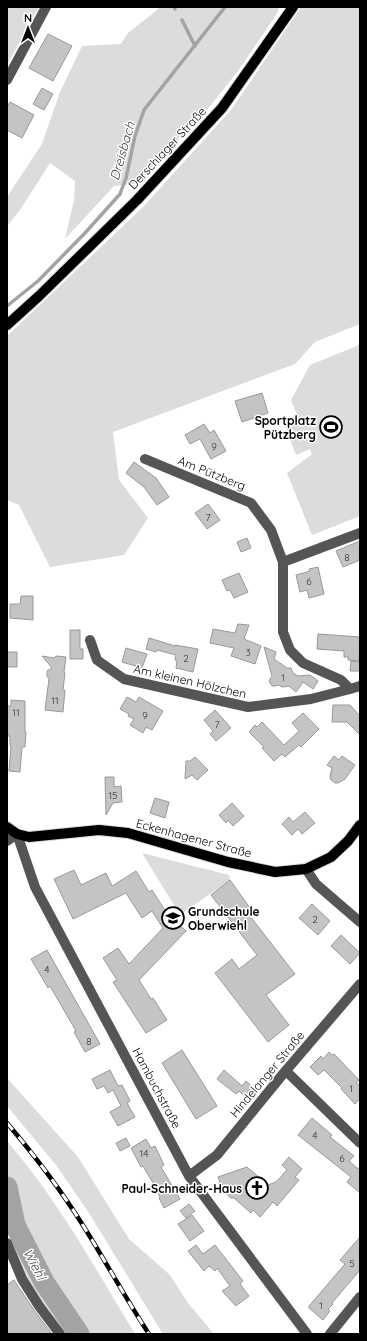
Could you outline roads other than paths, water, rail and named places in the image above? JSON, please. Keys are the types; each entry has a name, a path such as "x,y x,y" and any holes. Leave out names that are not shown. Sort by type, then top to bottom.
{"main road":[{"name":"Derschlager Straße","path":"7,325 39,296 137,200 222,108 293,7"},
{"name":"Eckenhagener Straße","path":"7,828 17,834 30,837 99,830 128,833 228,862 275,872 306,869 331,857 348,841 360,825"}],"street":[{"path":"7,80 46,7"},
{"name":"Am Pützberg","path":"145,459 251,503 271,530 283,562 283,632 290,650 303,663 355,688"},
{"path":"283,562 360,533"},
{"name":"Am kleinen Hölzchen","path":"90,640 97,660 124,679 248,707 311,699 355,688"},
{"path":"7,841 17,834"},
{"name":"Hambuchstraße","path":"17,834 35,887 189,1176 308,1334"},
{"path":"306,869 316,884 360,922"},
{"name":"Hindelanger Straße","path":"189,1176 217,1155 360,984"},
{"path":"286,1071 360,1143"},
{"path":"7,1243 22,1279 39,1306 60,1334"},
{"path":"330,1334 360,1297"}],"waterway":[{"name":"Dreisbach","path":"7,306 38,281 85,233 120,194 126,178 135,136 144,110 225,7"},
{"path":"182,20 195,46"},
{"name":"Wiehl","path":"7,1187 15,1225 44,1282 79,1334"}],"railway":[{"path":"7,1123 38,1161 75,1213 149,1334"}],"place":[{"name":"Sportplatz Pützberg","path":"331,427"},
{"name":"Grundschule Oberwiehl","path":"173,918"},
{"name":"Paul-Schneider-Haus","path":"257,1188"}]}
